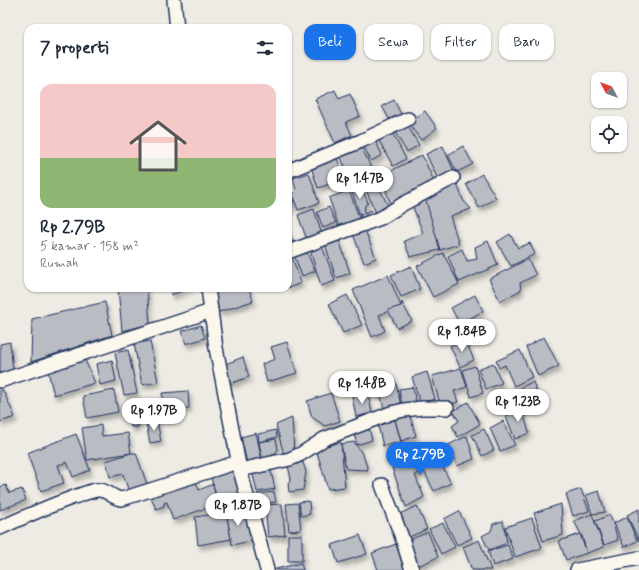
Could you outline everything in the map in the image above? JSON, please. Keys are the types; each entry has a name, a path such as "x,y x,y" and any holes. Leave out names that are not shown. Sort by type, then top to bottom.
{"street":[{"path":"174,0 177,24"},
{"path":"292,169 361,141 408,119"},
{"path":"292,251 381,218 403,204 453,178"},
{"path":"209,292 216,348 239,466 267,570"},
{"path":"0,381 211,311"},
{"path":"0,528 63,501 91,491 105,490 113,497 122,499 239,466 290,459 324,440 391,413 422,408 448,408"},
{"path":"382,485 402,535 412,570"},
{"path":"577,570 639,558"}],"building":[{"path":"335,90 339,99 350,94 360,116 346,122 352,135 335,143 315,99"},
{"path":"394,100 401,114 389,119 382,106"},
{"path":"425,111 437,128 421,140 408,123"},
{"path":"407,125 419,145 407,152 395,133"},
{"path":"392,132 406,159 393,166 378,139"},
{"path":"373,135 382,155 371,161 361,141"},
{"path":"361,146 375,176 359,183 349,175 340,156"},
{"path":"443,146 455,174 439,181 426,154"},
{"path":"463,146 473,164 457,172 448,155"},
{"path":"422,155 435,183 392,208 381,176"},
{"path":"337,158 344,179 318,188 311,167"},
{"path":"309,173 319,203 298,210 292,194 296,190 293,178"},
{"path":"482,174 496,198 479,208 466,184"},
{"path":"457,183 463,200 471,209 450,216 459,244 440,250 421,195"},
{"path":"378,185 390,210 377,215 366,190"},
{"path":"362,188 368,203 365,205 364,214 360,215 352,192"},
{"path":"349,190 360,220 339,227 329,198"},
{"path":"294,197 292,208 292,198"},
{"path":"425,197 440,250 410,257 404,241 423,233 411,202"},
{"path":"329,207 336,223 323,228 317,212"},
{"path":"314,209 322,235 307,240 298,215"},
{"path":"371,210 375,217 363,223 360,215"},
{"path":"365,230 376,258 364,263 353,234"},
{"path":"510,234 518,248 530,243 535,254 511,266 497,242"},
{"path":"292,239 295,245 292,246"},
{"path":"339,239 350,273 336,278 325,244"},
{"path":"488,241 498,265 459,282 448,256 462,249 467,261 477,259 475,247"},
{"path":"322,246 335,281 321,286 310,250"},
{"path":"306,250 315,271 302,276 294,255"},
{"path":"443,253 459,284 433,297 417,266"},
{"path":"292,257 301,283 292,286"},
{"path":"528,259 536,275 520,283 521,290 500,301 489,279"},
{"path":"411,266 420,289 401,297 391,275"},
{"path":"388,275 401,306 379,315 385,331 372,337 353,290"},
{"path":"118,292 147,292 150,324 122,331"},
{"path":"171,292 180,292 171,295"},
{"path":"212,292 250,292 253,301 219,312"},
{"path":"347,295 362,325 343,333 329,304"},
{"path":"475,295 483,311 460,324 451,308"},
{"path":"105,302 112,335 31,362 32,319"},
{"path":"402,302 412,321 397,328 388,310 401,306"},
{"path":"201,325 205,338 186,344 182,331"},
{"path":"544,337 559,366 538,376 526,347"},
{"path":"465,339 474,360 460,367 450,346"},
{"path":"150,341 158,382 142,385 134,344"},
{"path":"10,342 13,370 0,373 0,344"},
{"path":"287,342 297,373 267,382 262,364 275,359 271,347"},
{"path":"128,350 137,393 124,395 115,353"},
{"path":"520,350 532,377 514,386 505,365 499,368 496,361"},
{"path":"243,357 249,377 229,384 223,365"},
{"path":"85,360 95,383 54,395 48,371"},
{"path":"112,360 116,381 100,385 96,364"},
{"path":"493,363 502,383 486,389 478,369"},
{"path":"475,366 483,393 471,397 463,370"},
{"path":"461,368 467,387 454,391 458,402 447,405 439,400 432,376"},
{"path":"427,372 435,399 420,403 412,377"},
{"path":"395,380 401,405 384,409 380,393 372,393 370,386"},
{"path":"533,382 540,400 522,407 516,393 521,387"},
{"path":"413,387 416,403 402,406 399,389"},
{"path":"0,390 3,390 15,417 0,422"},
{"path":"114,390 118,412 87,418 83,396"},
{"path":"188,391 189,408 164,410 162,393"},
{"path":"331,393 340,421 325,426 312,417 307,401"},
{"path":"368,393 372,413 356,417 352,396"},
{"path":"468,402 480,424 458,437 452,426 459,421 453,411"},
{"path":"136,403 138,427 131,427 128,404"},
{"path":"522,407 529,433 515,439 506,416"},
{"path":"409,413 416,436 401,441 394,417"},
{"path":"394,417 401,442 383,446 377,421"},
{"path":"292,418 294,451 284,455 276,425"},
{"path":"157,421 161,441 150,443 146,423"},
{"path":"503,421 515,445 500,451 490,428"},
{"path":"101,425 102,436 128,433 131,453 87,460 82,428"},
{"path":"369,428 372,440 357,445 354,433"},
{"path":"484,429 494,450 482,456 472,435"},
{"path":"276,430 277,437 259,442 258,434"},
{"path":"256,433 262,460 247,464 241,437"},
{"path":"76,434 90,470 73,477 67,462 58,465 64,483 41,491 27,453"},
{"path":"467,436 474,459 457,466 448,445"},
{"path":"276,439 278,450 270,457 262,458 259,442"},
{"path":"341,442 345,487 328,489 316,449"},
{"path":"354,442 363,455 368,470 346,469 341,444"},
{"path":"434,450 451,483 434,491 424,471 415,475 424,497 406,507 392,468"},
{"path":"131,453 136,453 148,487 129,492 123,474 110,477 106,461"},
{"path":"303,462 306,472 303,490 289,492 288,483 291,479 288,466"},
{"path":"236,465 238,471 233,473 238,488 241,505 220,510 210,474"},
{"path":"270,466 275,489 257,492 252,470"},
{"path":"195,479 199,490 213,484 217,504 173,520 167,502 164,503 164,506 156,509 150,495"},
{"path":"6,485 9,493 22,489 26,500 0,510 0,487"},
{"path":"581,489 589,511 573,516 566,494"},
{"path":"599,491 605,512 592,514 586,495"},
{"path":"274,492 276,502 259,504 257,494"},
{"path":"309,501 310,514 301,516 299,502"},
{"path":"298,503 301,530 289,531 286,504"},
{"path":"282,504 285,535 268,537 265,505"},
{"path":"561,504 563,535 543,541 534,513"},
{"path":"417,506 427,529 407,538 397,515"},
{"path":"245,509 251,541 232,545 226,512"},
{"path":"639,509 639,541 627,515"},
{"path":"459,511 472,538 457,545 444,519"},
{"path":"226,512 231,539 198,545 195,517"},
{"path":"592,514 604,547 587,553 582,536 574,521"},
{"path":"610,515 618,540 604,545 595,521"},
{"path":"627,517 637,541 624,547 614,523"},
{"path":"532,518 542,548 515,557 505,527"},
{"path":"503,521 507,543 489,550 482,536 491,531 493,524"},
{"path":"443,523 455,547 441,554 429,529"},
{"path":"428,532 438,557 418,566 407,541"},
{"path":"580,534 587,553 566,560 559,541"},
{"path":"288,535 302,535 302,561 288,561"},
{"path":"360,535 367,554 338,563 332,545"},
{"path":"479,540 491,570 472,570 463,547"},
{"path":"396,544 405,570 378,570 372,553"},
{"path":"508,545 513,559 493,566 488,551"},
{"path":"301,563 303,570 276,570 276,569"}]}
